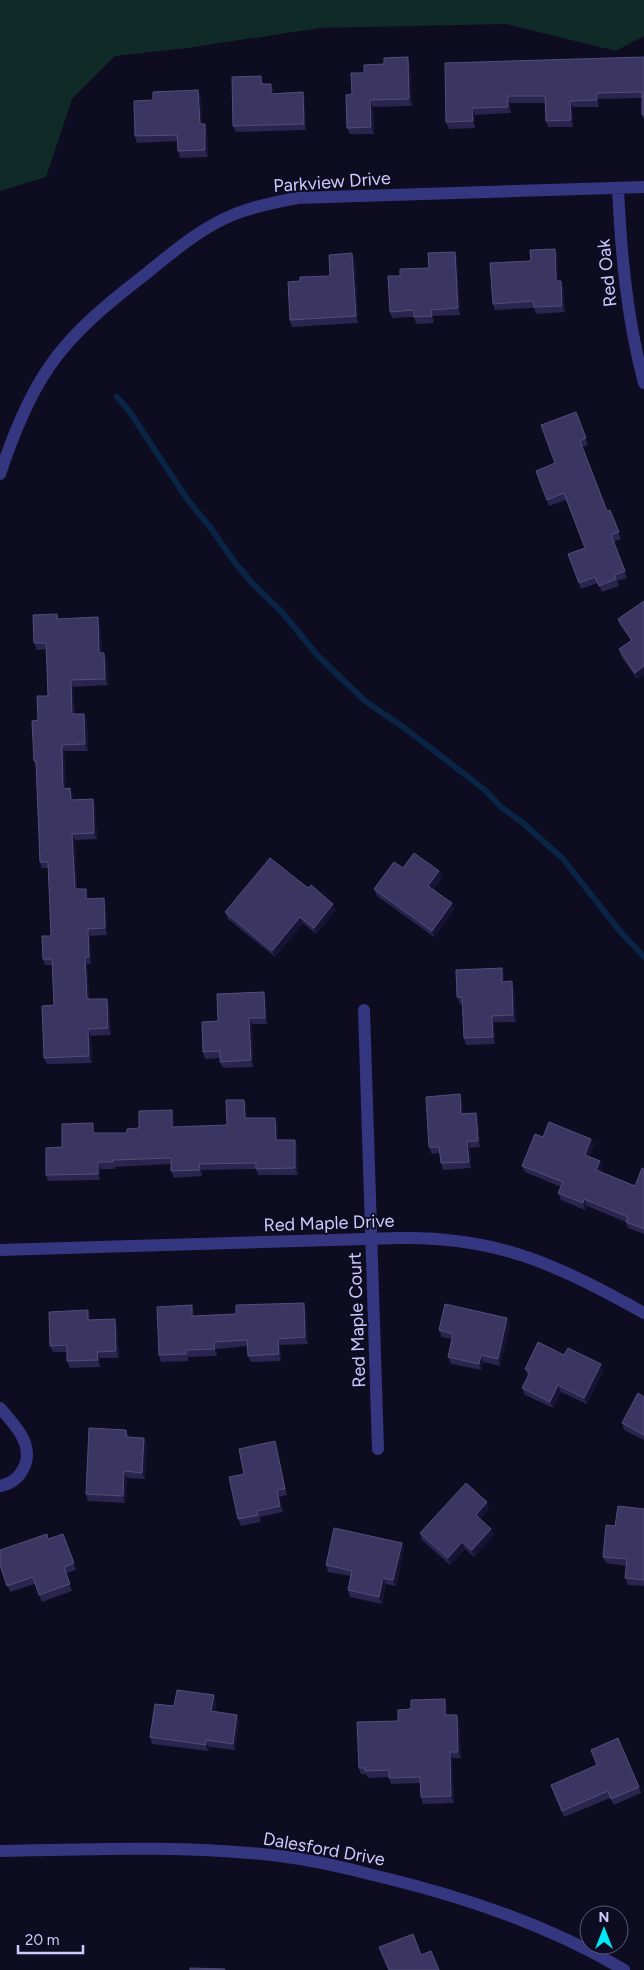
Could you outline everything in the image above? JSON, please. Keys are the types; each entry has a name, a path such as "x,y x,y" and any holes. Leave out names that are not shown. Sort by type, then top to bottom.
{"street":[{"name":"Parkview Drive","path":"0,474 25,411 48,368 70,341 99,311 179,247 234,214 278,201 306,198 644,187"},
{"name":"Red Oak","path":"618,188 622,265 633,335 644,383"},
{"name":"Red Maple Court","path":"364,1010 378,1449"},
{"name":"Red Maple Drive","path":"0,1250 372,1239 442,1239 495,1246 522,1254 569,1273 644,1313"},
{"path":"0,1408 13,1422 25,1442 27,1460 15,1480 0,1486"},
{"name":"Dalesford Drive","path":"0,1850 189,1851 252,1854 310,1861 413,1884 476,1904 534,1926 624,1970"}],"green space":[{"path":"0,0 644,0 644,36 616,51 506,24 320,28 187,48 115,56 72,99 46,177 0,191"}],"building":[{"path":"408,57 409,99 370,100 371,127 347,128 346,95 352,94 351,73 364,73 364,65 384,64 384,58"},
{"path":"644,57 644,115 642,115 642,92 597,93 597,100 570,101 571,120 546,121 545,96 508,96 508,107 472,108 473,121 446,122 445,63"},
{"path":"261,76 261,84 271,84 271,94 303,92 304,124 233,126 232,77"},
{"path":"198,90 200,124 205,124 205,150 178,151 177,135 135,136 134,101 153,100 153,92"},
{"path":"555,249 556,281 561,281 562,306 534,307 533,301 493,304 490,263 531,261 530,250"},
{"path":"455,252 458,308 431,310 432,316 414,317 414,310 390,312 388,276 400,276 400,269 429,268 428,253"},
{"path":"352,253 356,316 290,320 288,282 300,281 300,277 330,276 329,255"},
{"path":"576,412 586,438 580,441 607,511 610,510 619,532 611,535 625,571 615,575 616,579 599,586 595,577 579,583 568,554 585,548 564,493 547,500 536,471 555,463 541,425"},
{"path":"644,601 644,666 635,673 619,649 632,640 618,619"},
{"path":"57,614 57,619 98,617 99,653 104,653 105,679 71,680 72,714 84,714 85,744 62,745 63,789 70,788 71,800 93,799 94,833 72,834 75,889 86,889 86,899 104,898 105,928 88,929 89,957 85,957 87,999 107,999 108,1028 88,1029 89,1056 44,1058 42,1006 54,1005 52,959 43,959 42,936 51,936 48,862 40,862 36,761 34,761 32,721 38,720 37,696 48,696 46,643 34,643 33,615"},
{"path":"414,853 439,871 428,886 452,903 432,931 374,889 394,862 403,868"},
{"path":"270,858 308,888 311,885 333,904 314,928 300,917 272,951 225,912"},
{"path":"502,968 502,982 512,981 513,1015 492,1016 493,1037 464,1038 462,997 457,997 456,970"},
{"path":"264,992 265,1018 249,1018 251,1060 220,1062 220,1051 203,1052 202,1022 218,1021 217,994"},
{"path":"460,1094 461,1114 476,1113 478,1141 467,1141 469,1162 441,1163 439,1147 429,1147 426,1097"},
{"path":"226,1100 244,1100 245,1118 275,1118 276,1140 295,1140 295,1168 256,1169 256,1163 199,1164 200,1170 171,1171 171,1158 98,1162 98,1174 46,1175 46,1148 62,1147 62,1124 93,1123 93,1133 127,1133 127,1129 139,1128 139,1111 172,1110 172,1127 227,1125"},
{"path":"549,1122 591,1139 585,1155 600,1161 596,1170 635,1186 642,1168 644,1169 644,1229 626,1222 628,1217 584,1199 583,1203 558,1193 563,1182 522,1166 535,1134 543,1137"},
{"path":"304,1303 305,1337 278,1339 279,1354 248,1356 247,1340 214,1342 215,1349 186,1350 186,1354 159,1355 157,1307 192,1305 192,1316 236,1314 236,1305"},
{"path":"445,1304 507,1318 498,1359 481,1355 479,1364 448,1357 453,1334 439,1330"},
{"path":"88,1310 88,1320 115,1319 116,1351 97,1352 98,1360 67,1361 67,1345 50,1346 49,1312"},
{"path":"538,1342 564,1355 568,1348 601,1364 584,1398 558,1385 550,1402 522,1388 530,1372 525,1369"},
{"path":"638,1393 644,1397 644,1435 622,1423"},
{"path":"89,1428 126,1430 126,1437 144,1438 142,1473 124,1471 123,1496 86,1494"},
{"path":"275,1441 285,1489 277,1490 280,1506 257,1511 258,1515 238,1519 229,1477 244,1474 239,1449"},
{"path":"466,1483 487,1502 476,1515 491,1529 472,1550 462,1542 448,1558 420,1533"},
{"path":"618,1506 644,1509 644,1580 625,1578 627,1559 603,1557 606,1525 615,1526"},
{"path":"334,1528 402,1543 393,1580 383,1578 379,1597 348,1590 352,1571 326,1565"},
{"path":"47,1534 48,1539 63,1534 74,1563 64,1567 70,1584 39,1595 33,1577 7,1586 0,1565 0,1550"},
{"path":"177,1690 214,1695 211,1711 237,1715 233,1744 206,1740 206,1745 150,1737 155,1704 174,1706"},
{"path":"445,1699 445,1715 457,1715 458,1752 450,1752 451,1796 421,1797 420,1777 389,1778 389,1770 365,1771 365,1768 359,1768 357,1722 398,1721 398,1710 411,1709 411,1700"},
{"path":"618,1738 639,1787 611,1799 608,1791 562,1811 551,1785 597,1765 591,1750"},
{"path":"413,1934 421,1955 431,1951 439,1970 389,1970 379,1947"},
{"path":"190,1968 225,1969 225,1970 190,1970"}],"waterway":[{"path":"117,397 130,412 187,499 210,527 236,564 253,584 282,612 318,656 365,701 406,729 485,790 501,807 523,823 563,859 619,930 644,957"}]}
